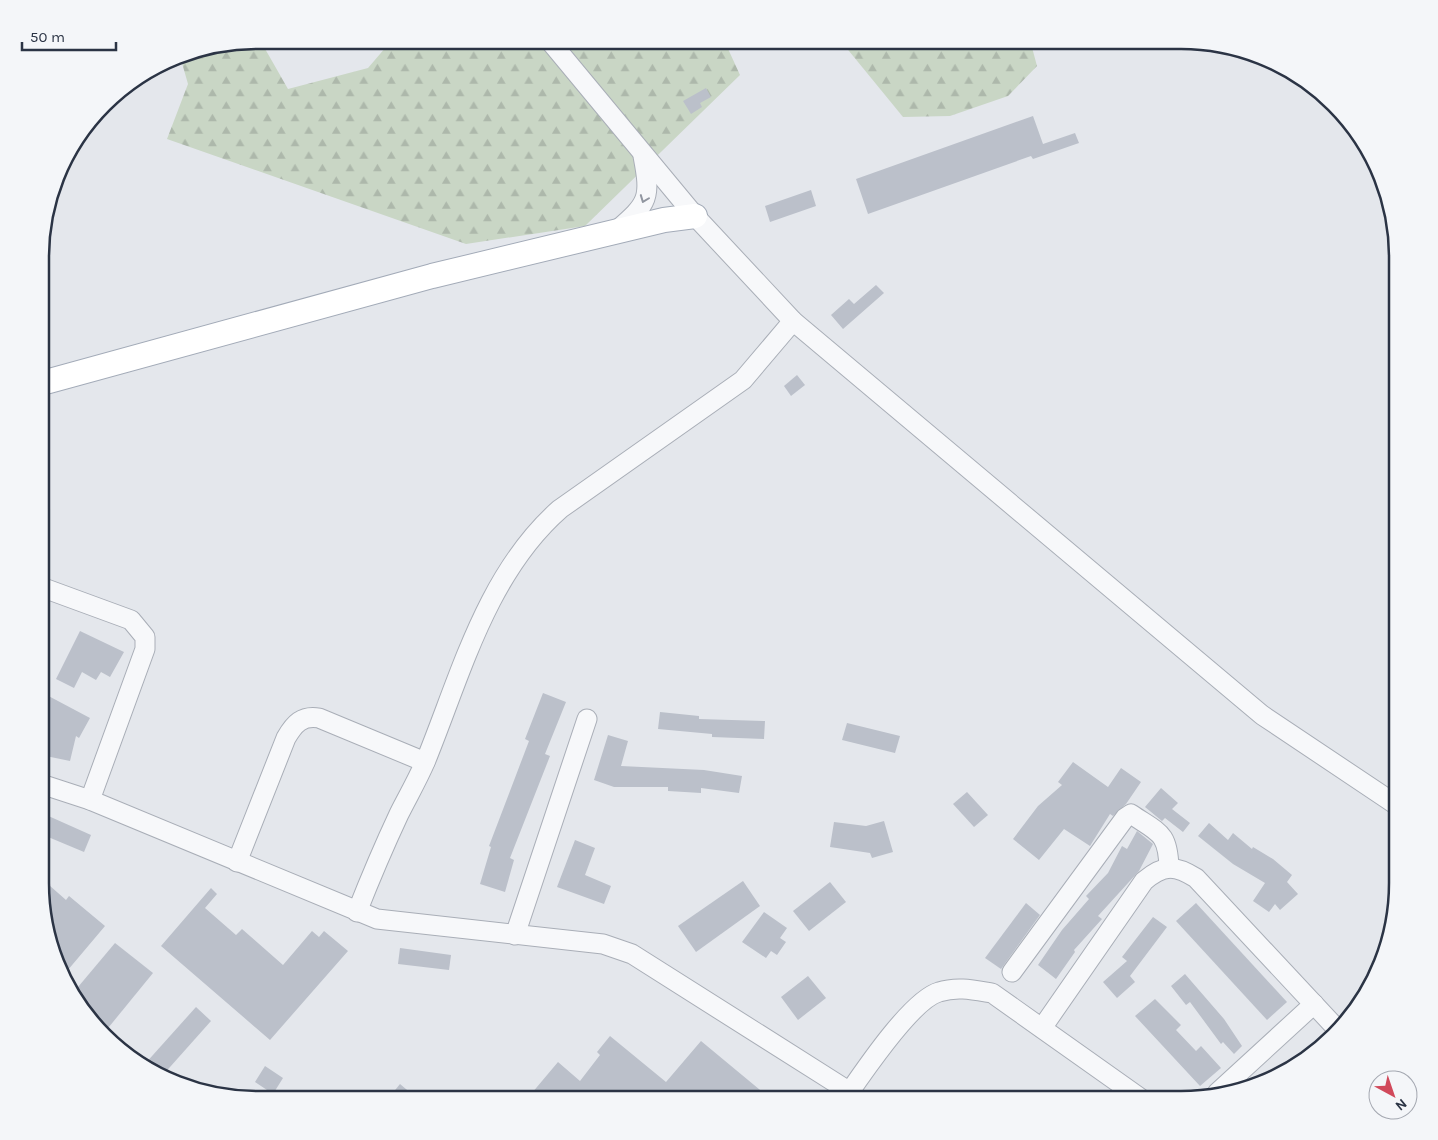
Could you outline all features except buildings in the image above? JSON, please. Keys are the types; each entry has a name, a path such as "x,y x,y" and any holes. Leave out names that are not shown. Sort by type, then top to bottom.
{"main road":[{"path":"49,381 432,276 664,220 695,216"}],"street":[{"path":"556,49 642,155 695,216 793,321 1262,715 1389,800"},
{"path":"615,232 640,209 646,198 648,176 642,155"},
{"path":"357,912 399,815 425,762 482,620 502,583 539,530 560,509 743,380 793,321"},
{"path":"49,589 131,620 145,637 145,649 90,800"},
{"path":"237,862 286,738 292,726 301,720 310,717 319,718 425,762"},
{"path":"515,935 587,719"},
{"path":"49,787 90,800 377,919 603,944 632,954 839,1091"},
{"path":"1012,972 1125,818 1131,814 1164,839 1168,846 1169,868"},
{"path":"1042,1028 1144,880 1155,872 1169,868 1181,869 1196,878 1333,1025"},
{"path":"851,1091 912,1010 937,992 963,988 992,993 1130,1091"},
{"path":"1224,1086 1314,1004"}],"green space":[{"path":"244,49 265,49 288,89 368,68 384,49 728,49 740,75 585,226 466,244 167,139 188,84 182,63 203,56"},
{"path":"847,49 1032,49 1037,66 1008,96 950,116 903,117"}]}
